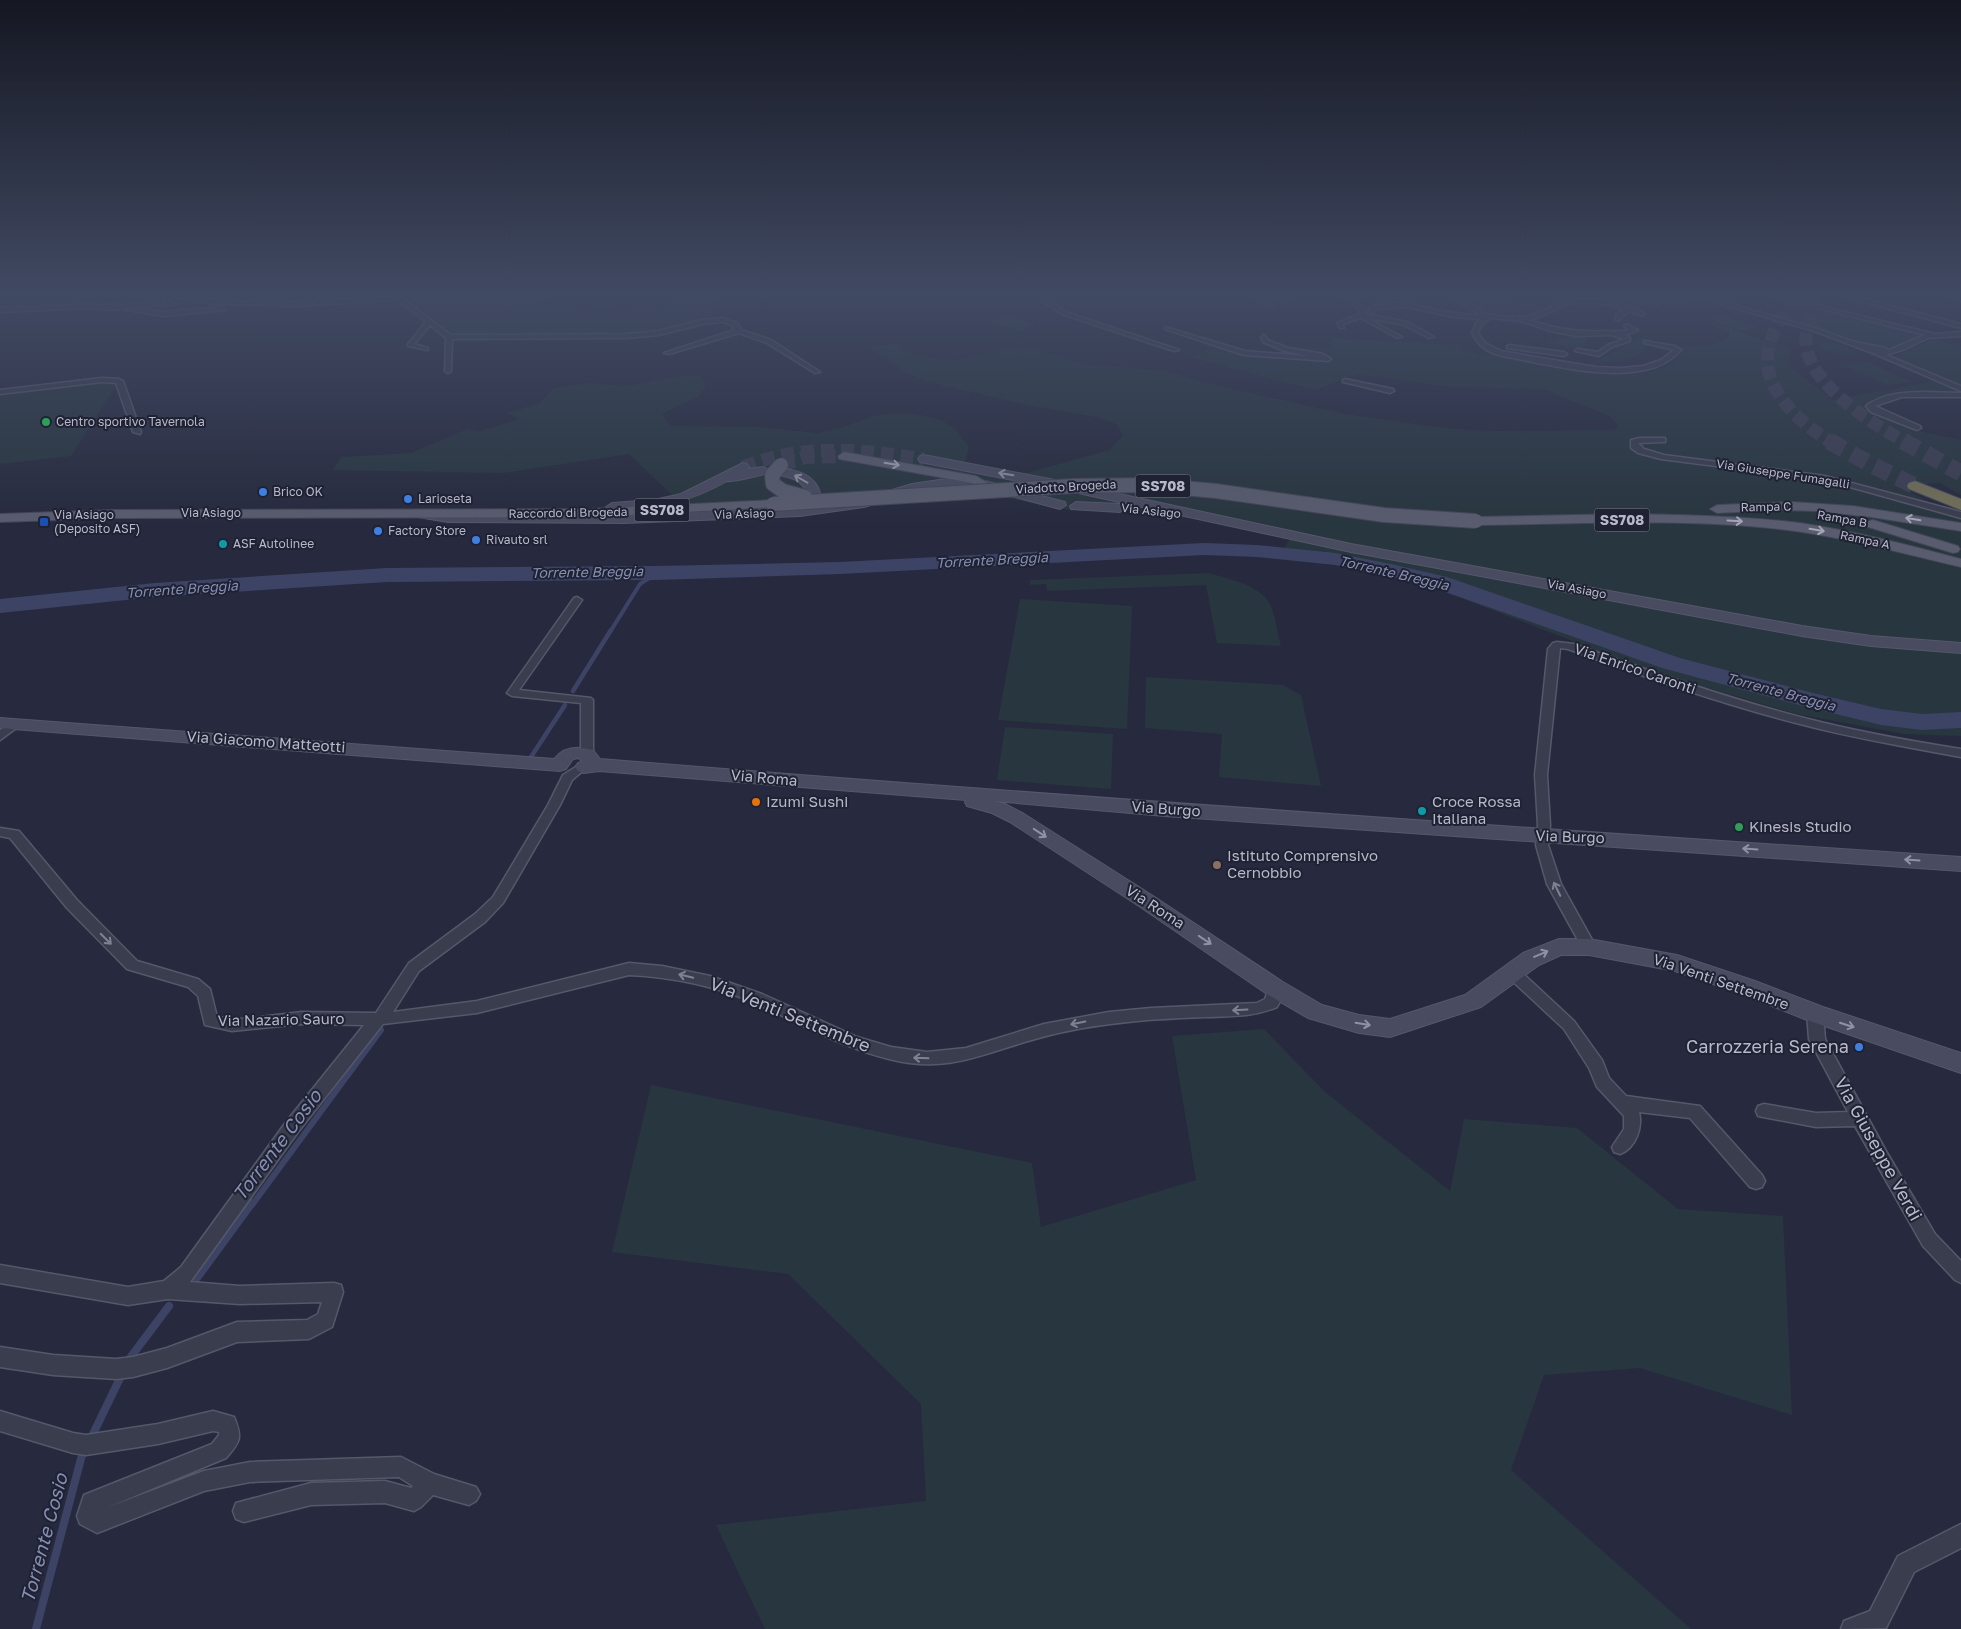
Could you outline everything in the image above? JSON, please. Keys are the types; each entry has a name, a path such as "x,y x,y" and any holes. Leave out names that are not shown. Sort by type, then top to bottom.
{"highway":[{"path":"1915,486 1961,505"}],"main road":[{"name":"SS708","path":"844,456 976,480 984,485"},
{"name":"SS708","path":"782,468 773,472 771,479 775,486 783,491 806,497 847,499"},
{"name":"Viadotto Brogeda","path":"770,508 847,499 1073,486 1151,485 1216,491 1390,516 1476,521 1700,520 1768,524"},
{"name":"Rampa C","path":"1720,509 1766,507 1824,508 1961,527"},
{"name":"Raccordo di Brogeda","path":"423,514 591,513 770,508"},
{"name":"Viadotto Brogeda","path":"1476,521 1720,509"},
{"name":"Rampa B","path":"1720,509 1785,511 1838,517 1891,529 1959,555"},
{"name":"Via Asiago","path":"0,518 114,514 423,514"},
{"name":"Rampa A","path":"1768,524 1959,555"}],"street":[{"path":"1922,372 1961,389"},
{"path":"0,392 88,382 119,381 137,432"},
{"path":"1346,381 1390,391"},
{"path":"1917,428 1874,410 1870,406 1885,400 1908,395 1961,395"},
{"name":"Via Giuseppe Fumagalli","path":"1662,440 1640,440 1634,442 1634,446 1641,451 1664,457 1825,478 1961,515"},
{"name":"Via Asiago","path":"924,459 1076,489 1196,516 1802,631 1871,641 1961,648"},
{"name":"Via Asiago","path":"423,514 452,511 632,506 666,501 694,493 743,467"},
{"name":"SS708","path":"782,468 807,481 813,488 814,493"},
{"name":"SS708","path":"694,493 741,475 764,471"},
{"name":"Via Asiago","path":"770,508 816,511 849,506 925,485 962,483 984,485 1060,505"},
{"path":"1060,505 1050,500 1049,495 1056,489 1076,489 1089,495 1088,500 1076,506"},
{"name":"SS708","path":"1060,505 1076,506"},
{"name":"Via Asiago","path":"1076,506 1133,508 1196,516"},
{"name":"SS708","path":"770,508 789,510"},
{"path":"168,1290 186,1273 292,1127 381,1017 414,967 480,918 498,900 565,785 567,778 578,763 587,700 512,693 577,600"},
{"name":"Via Enrico Caronti","path":"1588,947 1554,884 1542,845 1541,775 1553,649 1557,645 1570,646 1652,676 1783,716 1885,740 1961,753"},
{"path":"0,736 7,724"},
{"name":"Via Giacomo Matteotti","path":"7,724 531,762"},
{"name":"Via Roma","path":"531,762 578,763 929,792 999,802 1017,818 1146,901 1275,988 1316,1012"},
{"path":"565,785 558,776 578,763"},
{"name":"Via Burgo","path":"999,802 1029,798 1507,834 1543,834 1961,864"},
{"name":"Via Nazario Sauro","path":"0,832 14,834 72,904 132,965 164,973 193,984 205,993 210,1021 217,1024 255,1024 300,1018 368,1019 381,1017"},
{"name":"Via Venti Settembre","path":"1316,1012 1359,1024 1390,1028 1473,1001 1530,959 1559,947 1588,947 1677,963 1748,987 1815,1014 1961,1062"},
{"name":"Via Venti Settembre","path":"381,1017 418,1015 477,1007 596,976 628,969 646,969 697,978 732,989 756,998 845,1041 912,1058 951,1059 978,1052 1020,1037 1091,1020 1258,1009 1272,1003 1275,988"},
{"path":"1512,972 1568,1025 1582,1042 1596,1065 1603,1082 1632,1114 1632,1131 1620,1147"},
{"name":"Via Giuseppe Verdi","path":"1815,1014 1817,1039 1860,1119 1929,1240 1961,1274"},
{"path":"1624,1103 1694,1111 1756,1181"},
{"path":"1764,1111 1816,1120 1860,1119"},
{"path":"0,1274 128,1296 168,1290 240,1295 334,1292 324,1320 310,1329 237,1332 167,1358 125,1368 53,1365 0,1357"},
{"path":"0,1421 73,1443 86,1445 158,1434 213,1421 227,1424 230,1438 219,1451 92,1502 88,1516 97,1522 204,1481 250,1472 401,1467 430,1484 469,1494"},
{"path":"244,1511 311,1494 385,1492 414,1500 430,1484"},
{"path":"1852,1629 1878,1620 1906,1564 1950,1544 1961,1535"}],"shaded area":[{"path":"905,372 1169,372 1210,384 1345,414 1444,428 1490,431 1613,430 1619,427 1610,416 1542,389 1451,387 1358,374 1315,390 1246,372 1796,372 1833,400 1935,381 1961,392 1961,394 1879,397 1873,399 1865,407 1874,413 1919,431 1961,440 1961,495 1940,483 1900,486 1943,510 1961,517 1961,736 1904,734 1797,714 1653,672 1422,583 1284,548 1290,539 1200,519 1145,513 1060,509 1003,497 695,517 629,454 503,473 333,470 341,457 411,453 467,429 480,431 519,419 507,413 540,403 553,389 587,383 629,386 693,375 702,377 706,387 699,396 662,414 671,426 759,427 817,433 841,428 873,416 912,413 941,420 955,429 969,447 964,464 1023,474 1109,450 1123,436 1117,424 1100,418 1027,405 925,381"},
{"path":"1858,372 1890,372 1913,382 1888,385"},
{"path":"1929,372 1961,372 1961,386"},
{"name":"Centro sportivo Tavernola","path":"77,380 75,383 117,381 117,384 71,456 0,464 0,389"},
{"path":"1208,573 1242,583 1265,597 1272,609 1281,646 1217,643 1206,585 1047,591 1046,584 1030,585 1030,580"},
{"path":"1020,599 1132,606 1127,729 998,720"},
{"path":"1146,677 1283,685 1301,695 1321,786 1219,777 1222,734 1145,728"},
{"path":"1005,727 1113,734 1111,789 997,780"},
{"path":"1264,1029 1325,1092 1450,1191 1464,1119 1577,1128 1678,1209 1783,1216 1792,1415 1640,1368 1544,1375 1511,1470 1691,1629 765,1629 716,1525 926,1501 921,1404 788,1274 612,1252 651,1085 1032,1163 1041,1227 1196,1180 1172,1036"}],"waterway":[{"name":"Torrente Breggia","path":"0,606 155,590 387,575 657,573 840,568 1204,549 1257,551 1335,559 1439,582 1671,663 1808,700 1881,717 1922,722 1961,720"},
{"name":"Torrente Cosio","path":"610,632 640,584 657,573"},
{"name":"Torrente Cosio","path":"573,691 611,630"},
{"name":"Torrente Cosio","path":"529,760 565,705"},
{"name":"Torrente Cosio","path":"252,1205 381,1030"},
{"name":"Torrente Cosio","path":"197,1278 252,1203"},
{"name":"Torrente Cosio","path":"127,1362 169,1306"},
{"name":"Torrente Cosio","path":"93,1434 122,1374"},
{"name":"Torrente Cosio","path":"36,1629 82,1455"}],"tunnel":[{"path":"1769,372 1771,380 1786,405 1808,426 1831,442"},
{"path":"1817,372 1831,389 1860,414 1905,442"},
{"path":"1829,441 1915,486"},
{"path":"1903,441 1961,473"},
{"path":"743,467 788,454 833,450 924,459"},
{"path":"781,465 805,457 844,456"}],"place":[{"name":"Centro sportivo Tavernola","path":"46,422"},
{"name":"Brico OK","path":"263,492"},
{"name":"Larioseta","path":"408,499"},
{"name":"Via Asiago (Deposito ASF)","path":"44,522"},
{"name":"Factory Store","path":"378,531"},
{"name":"Rivauto srl","path":"476,540"},
{"name":"ASF Autolinee","path":"223,544"},
{"name":"Izumi Sushi","path":"756,802"},
{"name":"Croce Rossa Italiana","path":"1422,811"},
{"name":"Kinesis Studio","path":"1739,827"},
{"name":"Istituto Comprensivo Cernobbio","path":"1217,865"},
{"name":"Carrozzeria Serena","path":"1859,1047"}]}
